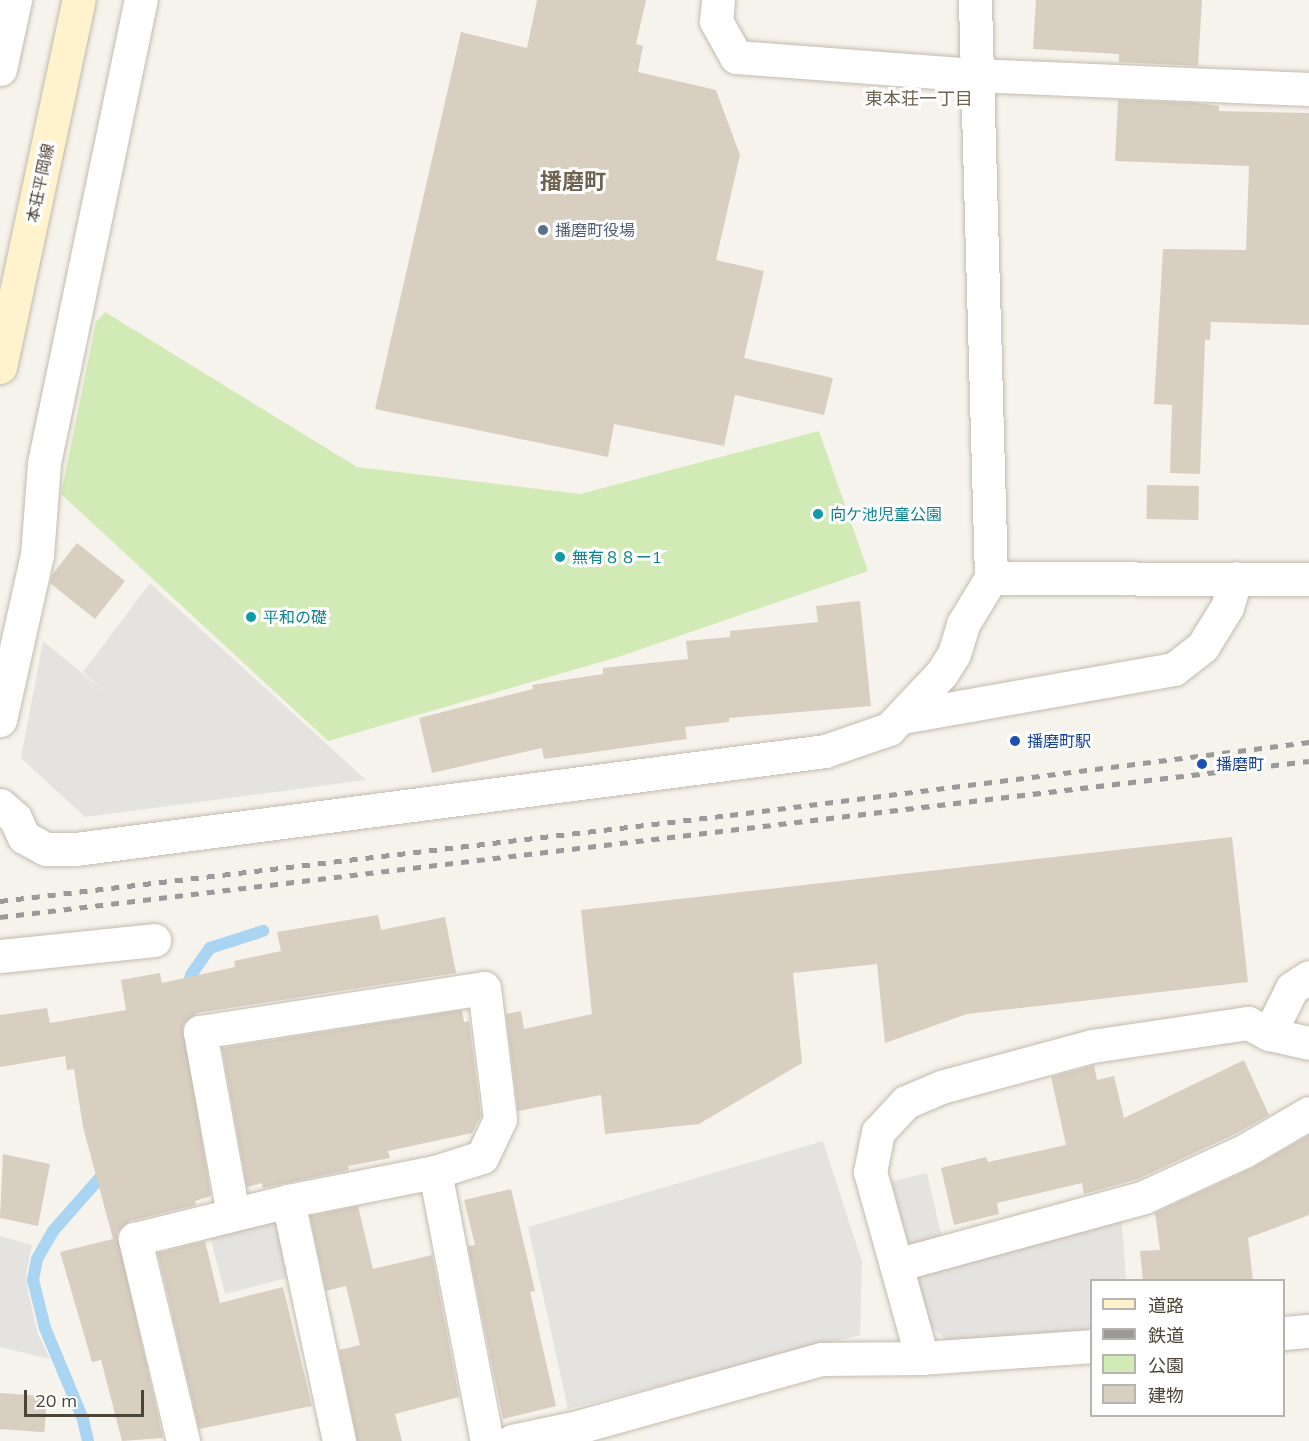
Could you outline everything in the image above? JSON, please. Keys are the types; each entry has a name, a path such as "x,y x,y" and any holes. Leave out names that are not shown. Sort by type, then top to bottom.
{"main road":[{"name":"本荘平岡線","path":"0,367 79,0"}],"street":[{"path":"0,69 15,0"},
{"path":"0,720 37,555 44,463 141,0"},
{"path":"718,0 716,21 736,57 974,75 1309,90"},
{"path":"0,805 15,818 24,837 46,849 76,849 825,751 861,742 889,729 942,673 954,654 963,624 991,578 974,75 975,0"},
{"path":"991,578 1309,579"},
{"path":"902,717 987,704 1174,669 1203,646 1227,607 1236,578"},
{"path":"942,673 957,695 987,704"},
{"path":"0,956 154,940"},
{"path":"1269,1034 1292,988 1309,977"},
{"path":"183,1441 135,1239 288,1201 435,1172 482,1157 500,1119 484,988 200,1032 233,1214"},
{"path":"922,1358 870,1172 878,1132 906,1102 941,1087 1092,1046 1248,1023 1269,1034 1309,1043"},
{"path":"896,1266 1144,1197 1244,1150 1309,1113"},
{"path":"435,1172 487,1441"},
{"path":"288,1201 339,1441"},
{"path":"1285,1333 1309,1331"},
{"path":"512,1441 578,1427 822,1359 922,1358 1090,1346"}],"green space":[{"path":"105,312 357,467 580,494 819,431 868,571 618,657 328,741 61,494 96,322"}],"shaded area":[{"path":"150,583 366,780 85,817 21,758 43,641 105,692 83,672"},
{"path":"823,1141 862,1262 860,1335 568,1409 528,1227"},
{"path":"927,1173 943,1244 908,1252 892,1181"},
{"path":"1121,1211 1126,1279 1090,1279 1090,1330 949,1341 927,1324 914,1269"},
{"path":"268,1219 279,1226 291,1277 225,1294 209,1232"},
{"path":"0,1236 32,1245 26,1275 28,1292 38,1334 50,1359 0,1347"}],"building":[{"path":"537,0 646,0 636,44 643,46 638,72 716,90 740,155 716,260 764,271 744,358 833,378 824,415 735,395 724,446 614,424 608,457 375,409 461,32 527,48"},
{"path":"1036,0 1202,0 1198,66 1119,62 1119,54 1033,49"},
{"path":"1118,100 1196,103 1219,106 1219,111 1309,113 1309,325 1211,322 1210,340 1205,340 1200,474 1170,473 1172,405 1154,404 1163,249 1246,250 1249,166 1115,161"},
{"path":"1147,485 1199,486 1198,520 1146,519"},
{"path":"77,543 125,581 95,619 50,583 52,575"},
{"path":"860,601 871,706 729,718 729,722 685,727 687,739 544,759 542,748 432,773 419,718 533,689 532,685 603,674 603,668 688,659 686,641 730,637 730,631 818,622 816,606"},
{"path":"1232,837 1248,982 967,1014 885,1043 877,964 793,973 802,1063 699,1124 605,1134 601,1095 518,1111 506,1014 521,1011 524,1029 592,1014 581,910"},
{"path":"378,915 381,930 445,917 456,973 197,1013 183,1025 211,1196 195,1201 196,1205 130,1221 117,1233 163,1438 122,1441 101,1360 92,1362 60,1252 113,1239 83,1127 74,1069 67,1070 65,1056 0,1067 0,1015 47,1008 50,1023 126,1010 121,980 160,973 162,983 235,967 234,961 281,951 277,932"},
{"path":"462,1010 464,1022 469,1021 481,1116 472,1133 388,1151 390,1158 348,1166 349,1170 263,1188 262,1183 247,1187 222,1048"},
{"path":"1244,1060 1269,1115 1235,1134 1138,1179 1084,1194 1082,1183 997,1203 999,1214 954,1225 941,1168 986,1157 988,1162 1066,1145 1051,1077 1094,1065 1097,1080 1114,1076 1124,1118"},
{"path":"1309,1135 1309,1215 1248,1238 1253,1279 1143,1279 1140,1251 1160,1250 1155,1213 1252,1168"},
{"path":"3,1154 50,1164 38,1226 0,1218"},
{"path":"511,1189 535,1291 530,1292 556,1406 503,1419 468,1246 475,1245 464,1200"},
{"path":"358,1206 373,1269 432,1255 459,1397 395,1414 402,1441 357,1441 339,1350 360,1345 346,1286 326,1291 310,1216"},
{"path":"205,1241 220,1303 283,1287 312,1406 199,1429 158,1253"},
{"path":"0,1393 47,1396 44,1432 0,1429"}],"waterway":[{"path":"186,993 191,975 210,948 263,931"},
{"path":"88,1441 83,1419 45,1328 33,1280 37,1259 53,1231 106,1171"}],"railway":[{"path":"0,901 730,815 1309,742"},
{"path":"0,917 1309,761"}],"place":[{"name":"播磨町役場","path":"543,230"},
{"name":"向ケ池児童公園","path":"818,514"},
{"name":"無有８８ー1","path":"560,557"},
{"name":"平和の礎","path":"251,617"},
{"name":"播磨町駅","path":"1015,741"},
{"name":"播磨町","path":"1202,764"}],"district":[{"name":"東本荘一丁目","path":"919,99"},
{"name":"播磨町","path":"573,182"}]}
